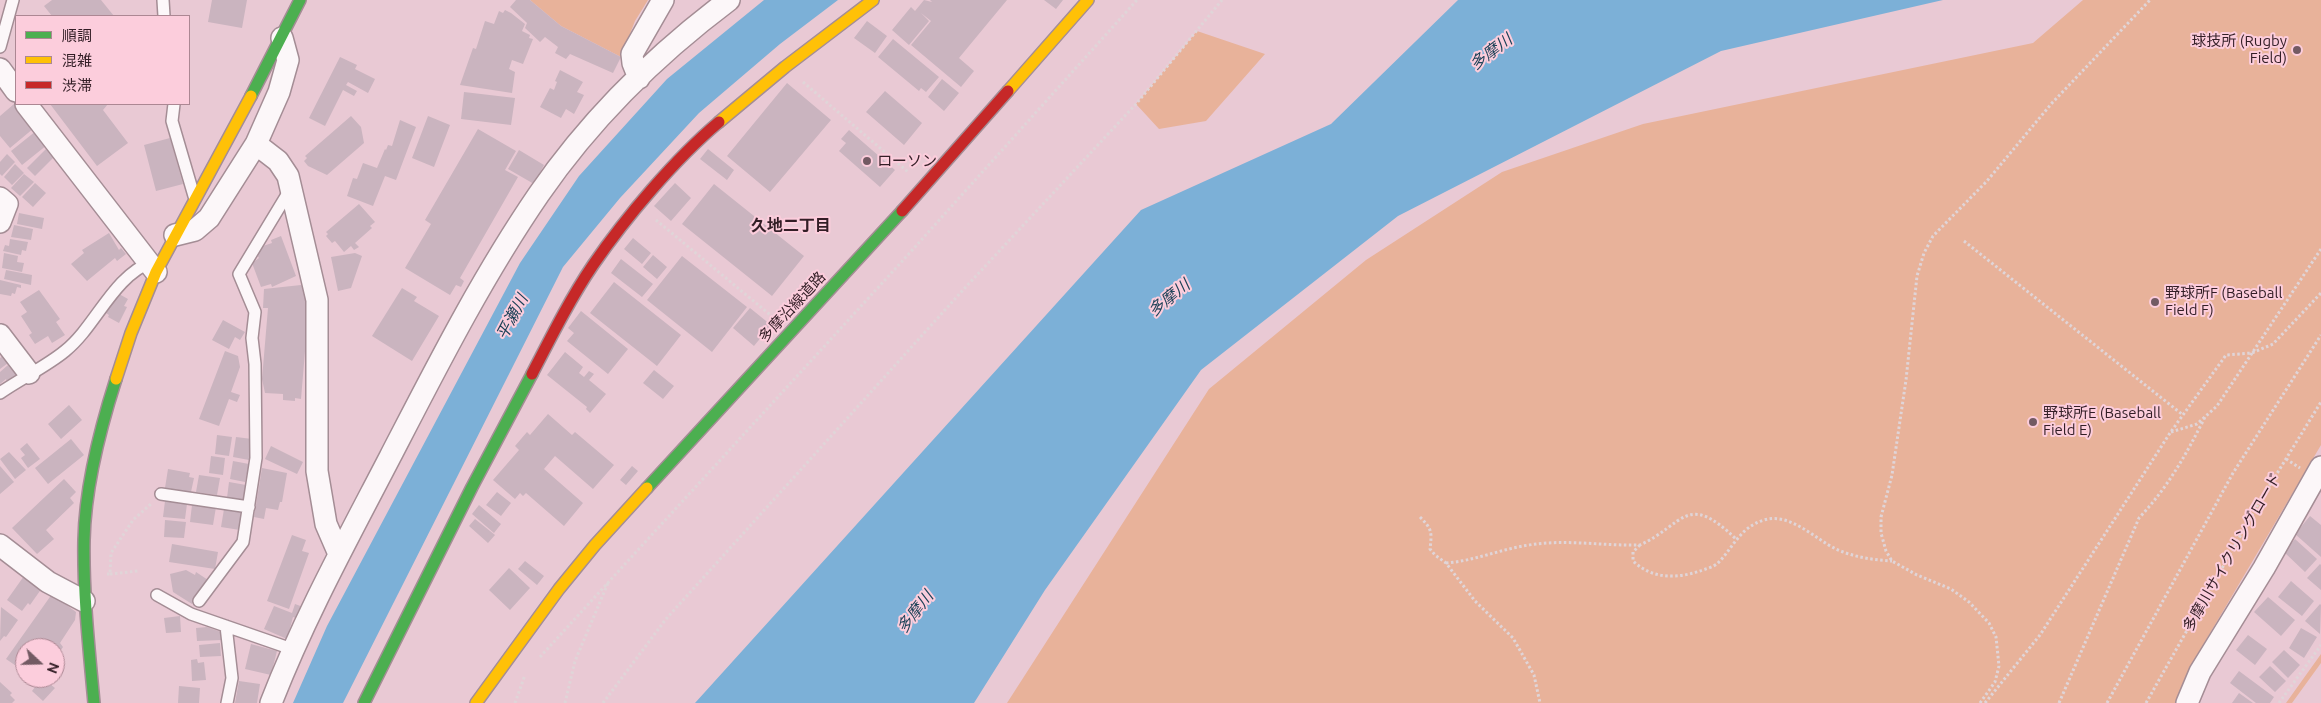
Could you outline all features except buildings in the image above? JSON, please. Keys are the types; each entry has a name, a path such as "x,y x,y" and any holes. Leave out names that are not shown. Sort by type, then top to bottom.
{"street":[{"path":"94,703 84,601 84,538 88,494 98,442 130,332 156,264 175,235 282,38 300,0"},
{"path":"639,78 633,63 632,54 663,0"},
{"path":"271,703 292,649 339,554 493,265 540,193 580,140 660,57 729,0"},
{"path":"364,703 472,486 560,319 593,266 639,207 698,141 785,67 873,0"},
{"name":"多摩沿線道路","path":"476,703 559,589 595,545 924,186 1088,0"},
{"path":"175,235 195,230 210,218 256,144 279,92 288,60 282,38"},
{"path":"0,69 15,90"},
{"path":"27,105 156,264"},
{"path":"256,144 278,161 288,176 317,300 317,471 326,524 339,554"},
{"path":"0,198 7,204 0,222"},
{"path":"0,335 29,373"},
{"path":"2187,703 2200,672 2264,568 2321,467"},
{"path":"0,545 48,582 84,601"}],"lane":[{"path":"163,0 164,15"},
{"path":"0,17 12,5"},
{"path":"0,47 12,5"},
{"path":"174,105 172,121 194,198"},
{"path":"199,601 243,542 256,458 255,364 252,338 255,312 239,274 292,187"},
{"path":"0,392 64,352 81,336 98,310 120,285 156,264"},
{"path":"161,494 248,507"},
{"path":"157,595 191,614 292,649"},
{"path":"226,626 232,678 227,703"}],"path":[{"path":"533,664 906,257 1136,0"},
{"path":"603,703 666,619 963,290 1136,104 1222,0"},
{"path":"1892,561 1886,551 1881,534 1881,517 1892,475 1906,380 1914,295 1924,253 1933,236 1987,181 2052,103 2150,0"},
{"path":"785,67 924,186"},
{"path":"639,207 790,331"},
{"path":"1964,241 2183,415"},
{"path":"2170,433 2197,424 2217,406 2321,249"},
{"path":"1985,703 2040,636 2170,433 2226,355 2252,353 2273,344 2321,293"},
{"path":"2108,703 2233,473 2321,335"},
{"name":"多摩川サイクリングロード","path":"2146,703 2260,502 2321,402"},
{"path":"2059,703 2139,518 2161,494 2184,457 2205,417"},
{"path":"110,574 111,553 133,520 142,514 161,494"},
{"path":"1736,539 1713,519 1702,515 1687,514 1640,545 1633,552 1633,561 1641,569 1666,577 1693,573 1717,564 1736,539 1764,520 1782,519 1838,550 1867,559 1892,561 1917,575 1950,589 1969,602 1989,623 1996,637 1999,666 1995,682 1980,703"},
{"path":"1420,517 1430,527 1432,538 1430,549 1446,563 1475,601 1513,638 1534,675 1540,703"},
{"path":"1446,563 1462,562 1478,555 1530,544 1640,545"},
{"path":"84,576 138,571"},
{"path":"565,703 575,661 609,580"},
{"path":"2280,703 2321,645"},
{"path":"515,703 527,671"}],"shaded area":[{"path":"530,0 648,0 635,21 621,57 561,26"},
{"path":"2083,0 2321,0 2321,445 2206,640 2178,703 1007,703 1209,389 1366,260 1502,172 1643,124 2033,43"},
{"path":"1197,31 1265,54 1206,121 1159,129 1136,104"},
{"path":"2321,654 2321,663 2292,703 2286,703"}],"water":[{"name":"平瀬川","path":"764,0 838,0 780,44 699,113 620,198 563,267 343,703 293,703 327,626 520,263 579,176 667,79"},
{"name":"多摩川","path":"1458,0 1943,0 1721,51 1398,216 1201,370 1045,590 974,703 695,703 1141,210 1331,124"}],"traffic: fast":[{"path":"251,96 300,0"},
{"path":"647,488 902,211"},
{"path":"364,703 472,487 532,374"},
{"path":"94,703 85,601 85,520 94,458 116,379"}],"traffic: slow":[{"path":"719,122 785,67 873,0"},
{"path":"1008,91 1088,0"},
{"path":"116,379 131,333 156,272 251,96"},
{"path":"476,703 559,589 595,545 647,488"}],"traffic: jam":[{"path":"902,211 1008,91"},
{"path":"532,374 576,291 606,247 668,171 719,122"}],"place":[{"name":"球技所 (Rugby Field)","path":"2297,50"},
{"name":"ローソン","path":"867,161"},
{"name":"野球所F (Baseball Field F)","path":"2155,302"},
{"name":"野球所E (Baseball Field E)","path":"2033,422"}],"district":[{"name":"久地二丁目","path":"791,226"}]}
